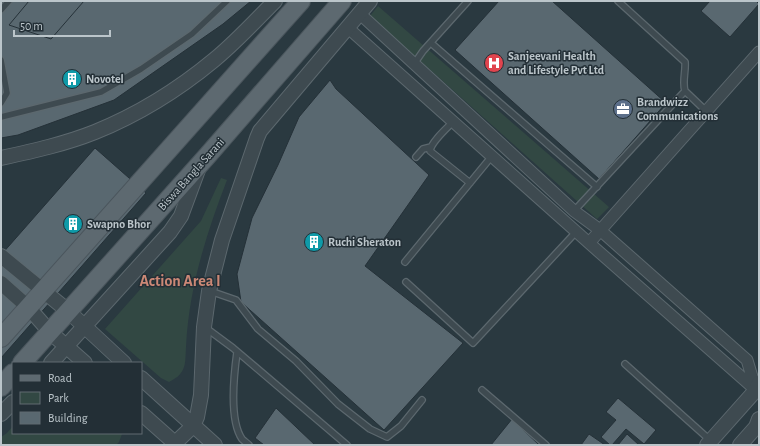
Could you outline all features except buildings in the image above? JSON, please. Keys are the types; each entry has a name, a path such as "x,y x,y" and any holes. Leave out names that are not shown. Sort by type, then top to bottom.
{"main road":[{"path":"1,338 301,1"},
{"name":"Biswa Bangla Sarani","path":"23,362 199,166 342,1"},
{"path":"1,387 12,374"}],"street":[{"path":"1,158 37,150 93,133 143,108 206,67 234,43 275,1"},
{"path":"142,414 175,444 193,426 200,407 204,327 209,291 222,240 256,138 260,131 370,1"},
{"path":"359,13 574,211 600,230 747,360 758,388"},
{"path":"348,27 576,232 758,388"},
{"path":"589,243 759,52"},
{"path":"52,362 170,232 180,216 199,166"},
{"path":"1,256 68,311 123,362"},
{"path":"1,283 28,307 50,332 84,362"},
{"path":"142,379 215,445"},
{"path":"709,443 758,388"},
{"path":"1,414 12,403"},
{"path":"740,445 756,427 759,419"}],"lane":[{"path":"1,10 9,1"},
{"path":"1,117 101,92 141,69 192,34 227,1"},
{"path":"414,64 468,1"},
{"path":"618,1 685,62 685,91 706,111"},
{"path":"431,43 598,187"},
{"path":"1,60 7,93 1,103"},
{"path":"574,211 598,187 685,91"},
{"path":"416,157 423,149 431,147 454,121"},
{"path":"431,147 430,151 433,154 470,183"},
{"path":"405,262 492,156"},
{"path":"406,282 473,343 576,232"},
{"path":"209,291 236,300 258,329 296,361 338,404 370,429 387,436 401,426 422,400"},
{"path":"204,327 237,352 347,445"},
{"path":"237,352 233,378 235,413 242,439 249,445"},
{"path":"625,364 709,443"},
{"path":"482,390 546,445"}],"green space":[{"path":"378,6 609,207 597,219 370,16"},
{"path":"221,178 227,180 212,221 195,282 188,325 184,368 175,379 169,382 161,378 105,329 201,221"},
{"path":"12,427 12,434 122,434 116,445 1,445 1,437"}],"place":[{"name":"Sanjeevani Health and Lifestyle Pvt Ltd","path":"494,63"},
{"name":"Novotel","path":"72,79"},
{"name":"Brandwizz Communications","path":"623,109"},
{"name":"Swapno Bhor","path":"73,224"},
{"name":"Ruchi Sheraton","path":"314,242"}],"district":[{"name":"Action Area I","path":"180,281"}]}
